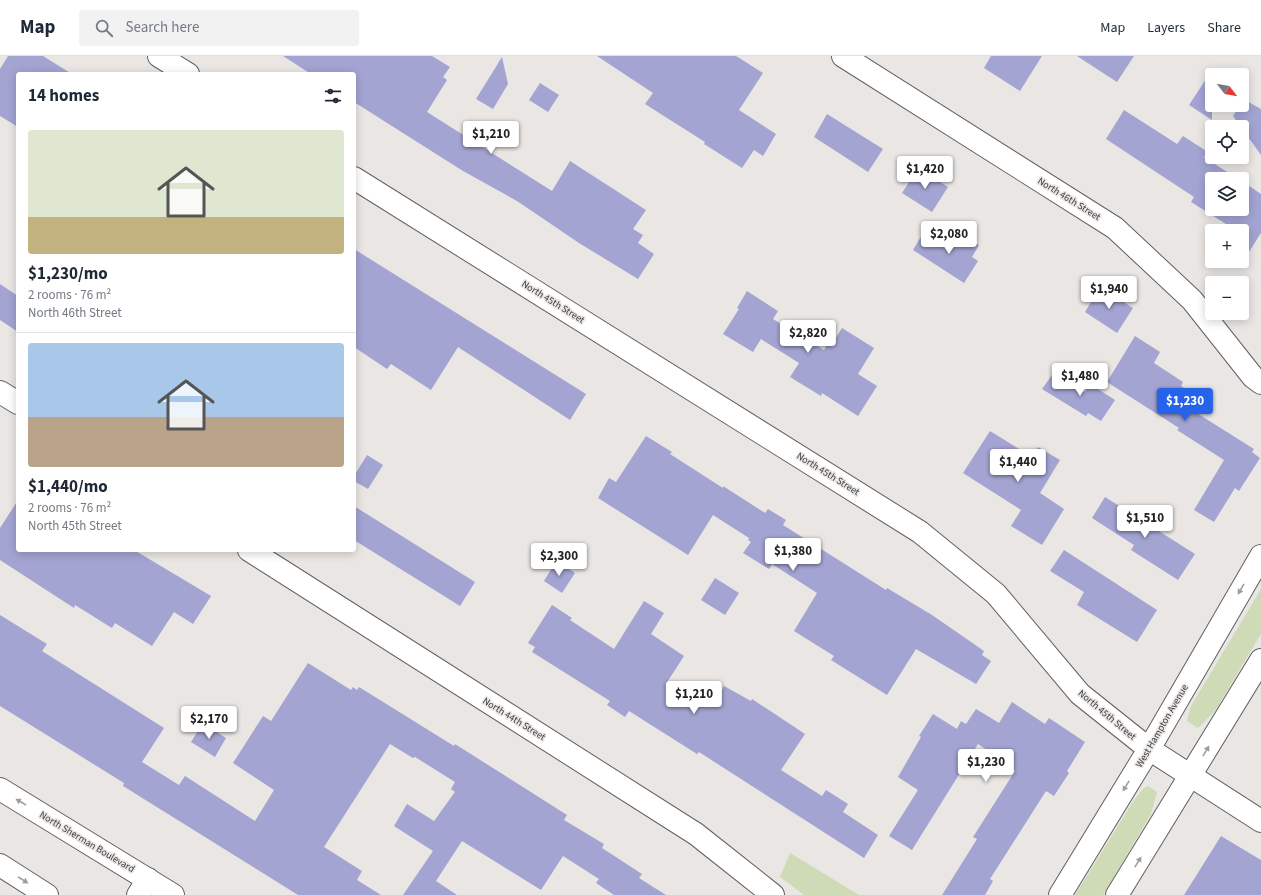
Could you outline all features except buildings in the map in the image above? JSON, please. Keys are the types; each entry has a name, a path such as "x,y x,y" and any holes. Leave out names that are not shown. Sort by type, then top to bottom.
{"street":[{"path":"159,56 185,72"},
{"name":"North 46th Street","path":"843,56 1114,228 1192,300 1253,377 1261,383"},
{"name":"North 45th Street","path":"356,179 920,532 996,594 1080,694 1149,749 1190,777 1261,821"},
{"path":"0,392 16,402"},
{"name":"North 44th Street","path":"252,552 696,834 773,895"},
{"name":"West Hampton Avenue","path":"1060,895 1149,749 1261,556"},
{"path":"1117,895 1261,660"},
{"name":"North Sherman Boulevard","path":"0,789 143,887 173,895"},
{"path":"0,865 47,895"}],"green space":[{"path":"1261,589 1261,634 1215,711 1198,728 1187,721 1191,706"},
{"path":"1148,786 1157,792 1151,814 1103,895 1075,895 1134,800 1144,788"},
{"path":"790,853 859,895 804,895 780,877"}]}
